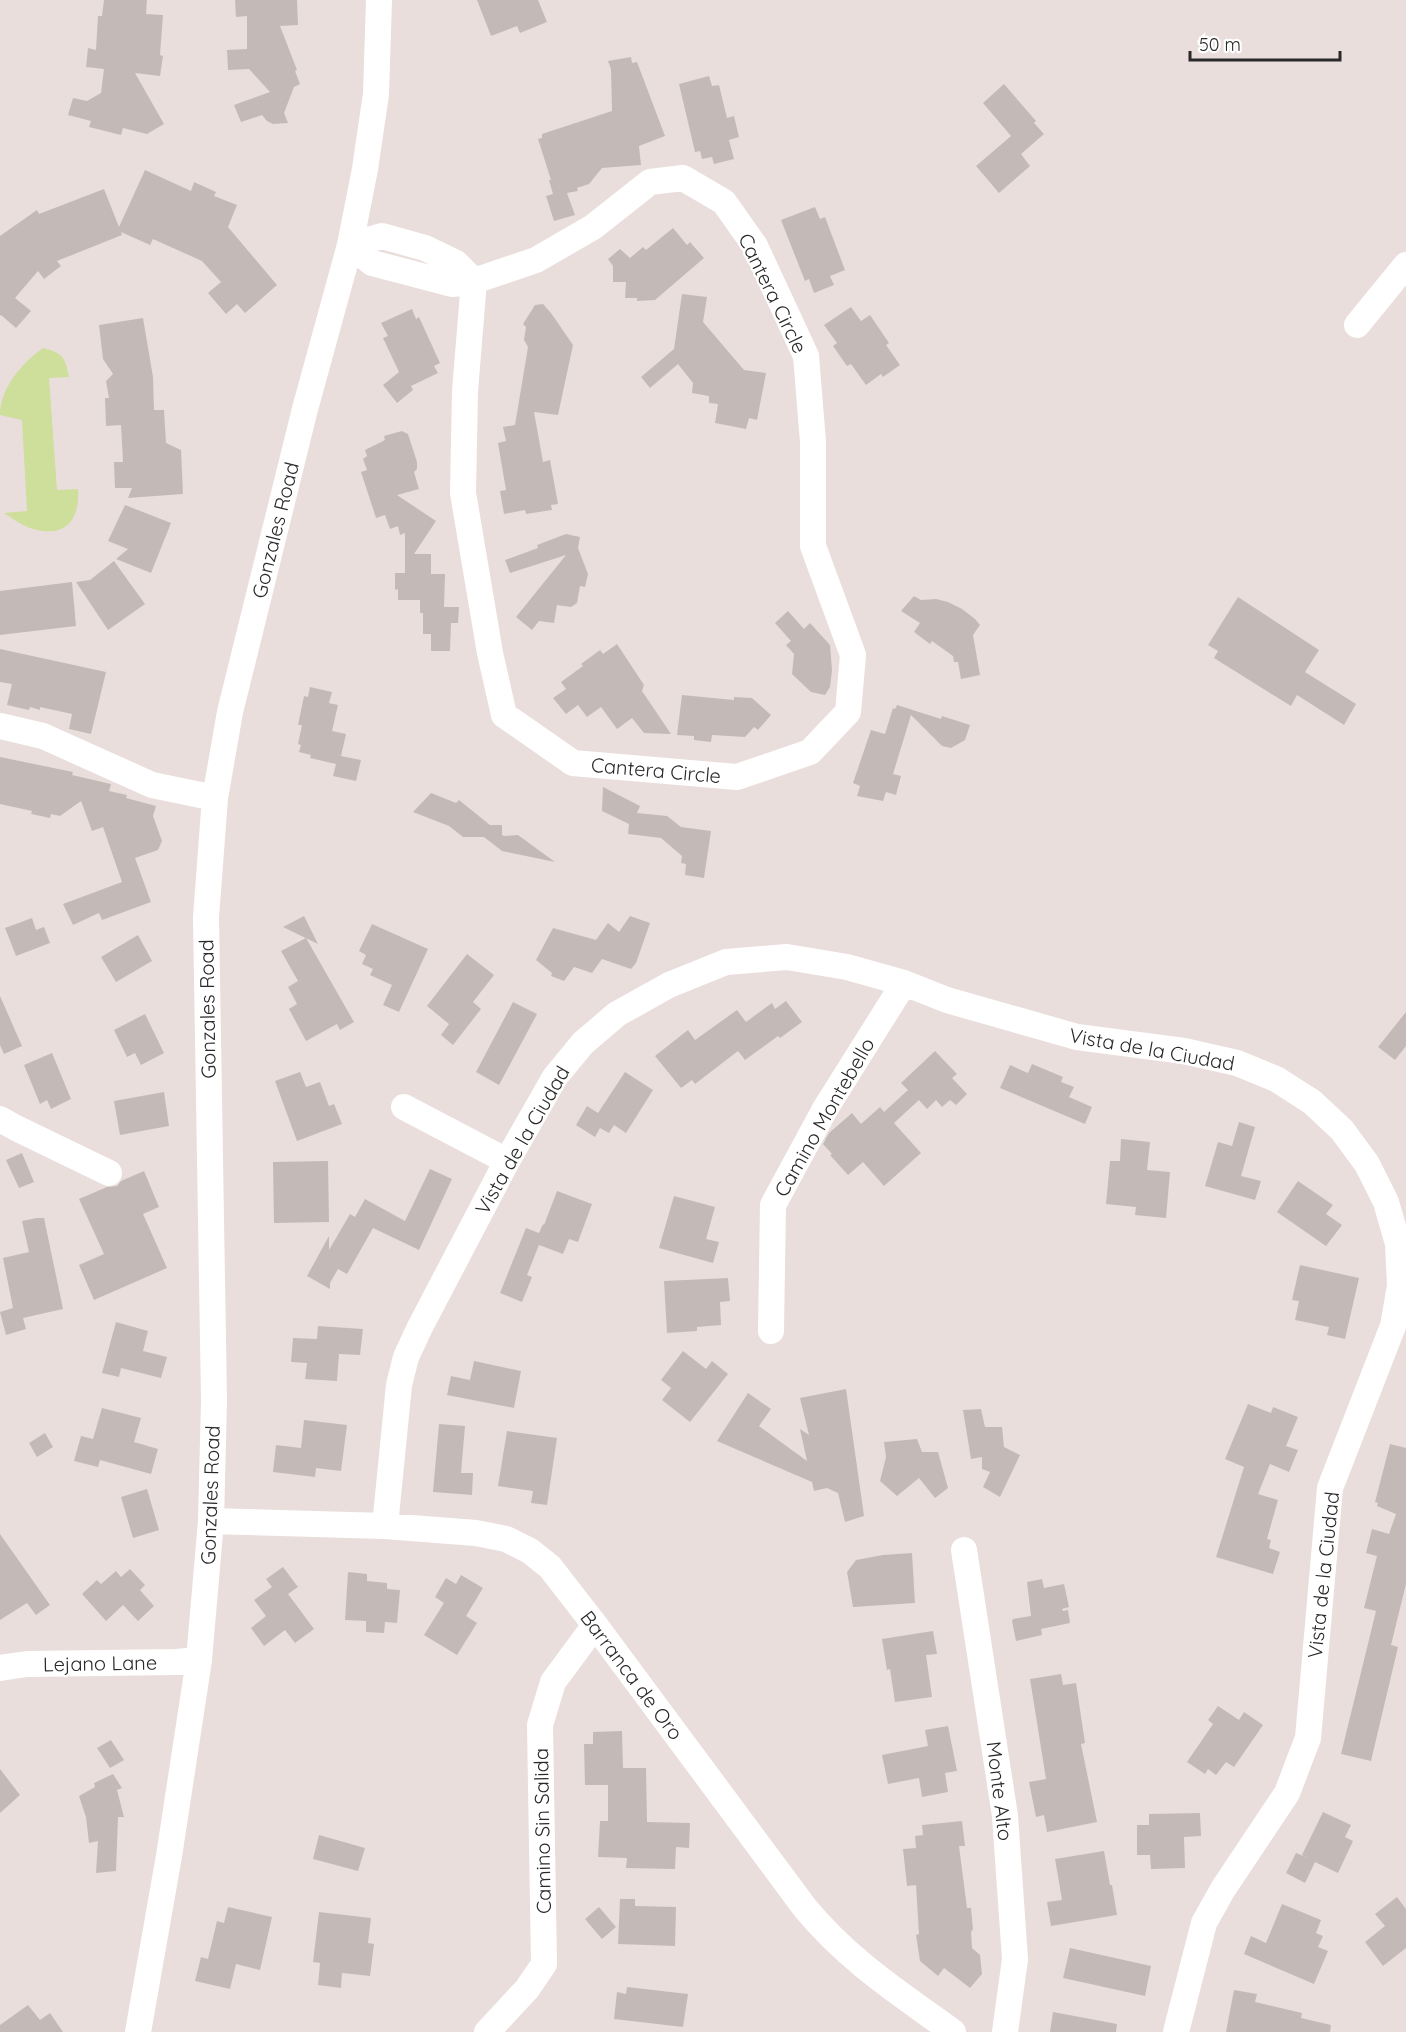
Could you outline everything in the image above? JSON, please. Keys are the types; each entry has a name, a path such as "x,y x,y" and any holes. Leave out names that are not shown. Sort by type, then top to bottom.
{"street":[{"name":"Gonzales Road","path":"138,2032 169,1856 199,1660 212,1521 214,1400 206,917 215,798 232,701 305,409 350,245 365,169 376,94 378,0"},
{"name":"Cantera Circle","path":"683,178 724,202 755,246 806,356 813,442 813,546 853,656 848,712 810,752 737,777 573,763 504,715 490,653 464,493 465,391 474,281 536,260 593,227 650,182 683,178"},
{"path":"350,245 382,236 425,248 456,263 474,281"},
{"path":"1357,325 1406,265"},
{"path":"0,726 43,736 152,785 215,798"},
{"name":"Vista de la Ciudad","path":"385,1526 399,1385 406,1357 507,1161 555,1077 583,1043 617,1014 669,985 726,962 786,957 847,967 904,983 947,1000 1077,1037 1184,1051 1237,1063 1276,1079 1312,1102 1342,1130 1355,1147 1367,1164 1386,1202 1398,1244 1400,1286 1394,1326 1330,1488 1308,1738 1287,1793 1222,1889 1204,1923 1176,2032"},
{"name":"Camino Montebello","path":"771,1331 773,1205 825,1109 904,983"},
{"path":"404,1107 507,1161"},
{"path":"0,1119 109,1173"},
{"name":"Barranca de Oro","path":"212,1521 385,1526 476,1533 506,1539 530,1551 550,1567 595,1624 825,1932 847,1954 875,1976 953,2032"},
{"name":"Monte Alto","path":"964,1550 1005,1816 1015,1959 1005,2032"},
{"name":"Camino Sin Salida","path":"487,2032 527,1989 544,1964 540,1725 553,1682 595,1624"},
{"name":"Lejano Lane","path":"0,1668 27,1664 199,1660"}],"green space":[{"path":"43,348 62,357 69,377 49,378 57,490 78,489 78,500 73,518 69,524 54,531 29,528 4,513 27,511 22,420 0,415 1,405 14,377 27,361"}],"building":[{"path":"104,0 147,0 146,14 163,15 160,55 163,56 160,76 135,73 164,124 147,134 123,128 121,135 89,127 91,121 68,115 73,98 87,101 101,93 104,69 86,67 88,48 96,50 98,16 102,16"},
{"path":"235,0 297,0 298,25 280,26 300,84 294,87 284,113 288,123 273,124 262,115 241,122 234,105 270,92 249,69 228,70 227,50 247,49 247,16 236,17"},
{"path":"477,0 538,0 547,22 520,33 517,26 491,36"},
{"path":"631,57 632,63 637,62 665,136 639,146 641,165 602,168 589,184 577,188 578,191 567,193 575,215 554,221 546,196 553,194 549,180 551,180 538,139 542,138 542,134 612,111 611,69 608,61"},
{"path":"709,76 712,86 719,85 727,118 734,116 739,137 729,140 734,159 714,164 712,157 702,159 700,151 695,152 679,84"},
{"path":"1004,84 1036,121 1034,123 1044,134 1021,154 1030,166 999,193 976,166 1011,136 983,103"},
{"path":"145,170 191,191 194,182 216,192 214,196 237,205 228,227 277,285 245,313 237,304 226,314 208,293 221,282 202,261 153,239 150,245 121,232 122,235 57,261 61,266 44,279 38,271 15,298 31,311 16,328 0,316 0,236 37,210 39,214 104,189 119,227"},
{"path":"815,207 820,219 825,217 845,270 830,276 834,285 814,293 809,279 805,281 781,220"},
{"path":"673,228 687,245 690,242 704,258 655,300 637,301 637,298 625,298 626,282 613,282 613,266 608,259 620,249 630,258 643,247 646,250"},
{"path":"682,294 707,297 703,322 744,370 766,373 757,420 749,418 746,429 715,423 718,404 709,403 709,396 692,393 693,383 678,364 650,388 641,377 674,349"},
{"path":"543,304 573,345 558,415 534,412 543,462 550,460 558,504 551,505 552,510 526,514 525,510 504,514 500,491 506,490 498,443 506,441 503,427 515,425 528,347 524,340 526,327 523,324 535,305"},
{"path":"851,307 861,321 870,315 889,343 886,345 900,365 883,377 881,374 866,385 851,364 847,366 833,346 837,343 824,325"},
{"path":"412,309 416,319 419,317 440,363 434,366 438,373 411,386 413,390 397,403 383,385 399,372 383,338 388,336 381,323"},
{"path":"143,318 153,377 154,410 164,410 166,443 181,450 183,494 128,498 132,488 115,488 114,462 123,462 121,425 106,426 105,398 109,398 106,381 113,374 103,359 99,325"},
{"path":"402,431 408,434 417,462 417,469 414,472 419,489 397,495 436,521 414,554 431,554 431,574 445,574 444,607 459,607 458,623 451,623 450,651 431,651 431,634 423,634 423,613 420,613 420,600 398,600 398,589 395,590 395,573 405,573 405,533 400,535 398,526 390,529 385,515 376,518 361,472 367,470 363,459 367,456 365,450 385,440 384,436"},
{"path":"125,505 171,523 151,573 116,559 128,549 108,541"},
{"path":"566,534 580,537 578,548 588,574 585,587 580,586 577,603 571,607 557,605 554,623 539,621 532,630 516,617 566,555 510,573 505,560 538,548 537,545"},
{"path":"114,561 145,604 108,630 76,582 90,580"},
{"path":"72,582 76,626 0,635 0,591"},
{"path":"914,596 921,600 936,599 948,602 975,619 980,625 973,635 980,675 961,679 958,662 954,662 953,656 932,641 930,644 914,632 920,623 901,611"},
{"path":"1238,597 1319,650 1305,672 1356,704 1344,725 1297,695 1291,706 1214,658 1218,651 1208,645"},
{"path":"788,611 804,629 810,623 830,645 832,670 830,687 825,695 811,692 792,674 794,654 786,645 791,641 775,623"},
{"path":"617,644 644,685 642,691 671,734 644,733 632,718 617,729 601,707 587,717 578,705 566,714 553,698 566,689 561,682 583,666 581,664 600,650 603,654"},
{"path":"0,649 106,672 91,734 69,729 72,714 40,707 40,710 30,707 29,710 7,705 12,684 0,682"},
{"path":"310,687 332,692 329,703 338,705 332,731 346,734 341,756 361,760 356,781 333,776 336,764 310,758 311,755 299,752 301,745 298,744 302,725 298,725 304,696 308,697"},
{"path":"682,695 734,700 734,697 752,698 771,715 758,730 754,727 745,737 712,735 711,742 694,740 694,736 677,735"},
{"path":"897,705 941,719 942,716 970,725 965,740 951,748 942,746 911,715 893,774 901,776 896,795 886,792 883,801 857,796 860,786 853,783 871,730 885,734 893,708 895,709"},
{"path":"0,757 73,772 72,775 111,784 109,791 127,795 126,798 156,806 153,816 162,841 158,850 135,858 151,902 102,920 99,913 73,925 63,904 122,882 103,827 92,831 81,801 60,816 51,814 50,818 31,814 32,811 0,804"},
{"path":"603,787 640,806 637,813 667,816 681,827 711,831 704,878 685,875 686,864 681,863 682,856 661,838 628,834 629,824 602,811"},
{"path":"431,793 456,803 459,800 490,825 502,825 502,835 518,835 555,862 502,851 484,837 463,837 449,826 413,812"},
{"path":"304,916 318,944 283,927"},
{"path":"630,916 650,923 636,963 631,969 602,959 592,973 574,967 564,981 551,976 552,973 536,960 553,928 596,940 608,923 619,932"},
{"path":"32,918 36,930 44,927 50,943 16,956 5,928"},
{"path":"372,924 428,949 399,1012 383,1005 392,985 370,975 373,969 362,964 366,955 359,951"},
{"path":"138,935 152,961 116,982 101,957"},
{"path":"306,938 354,1022 340,1030 337,1024 306,1041 289,1009 297,1004 288,987 298,981 281,951"},
{"path":"467,954 494,975 473,1002 481,1009 453,1045 441,1035 449,1024 427,1006"},
{"path":"0,996 22,1046 4,1054 0,1045"},
{"path":"786,1001 802,1022 745,1060 738,1051 695,1084 692,1080 681,1088 655,1056 688,1030 695,1040 737,1010 746,1022 772,1003 775,1009"},
{"path":"513,1002 537,1014 499,1085 476,1072"},
{"path":"1406,1012 1406,1046 1395,1060 1378,1047"},
{"path":"145,1014 164,1053 141,1065 135,1053 127,1057 114,1030"},
{"path":"935,1051 957,1074 952,1078 967,1094 956,1105 950,1100 942,1107 936,1100 927,1109 919,1100 894,1123 921,1153 884,1186 863,1162 848,1175 823,1144 829,1133 852,1113 861,1124 880,1107 884,1112 908,1090 901,1083"},
{"path":"52,1053 71,1099 51,1109 47,1100 40,1104 24,1065"},
{"path":"1032,1064 1063,1077 1061,1082 1074,1087 1069,1097 1092,1107 1085,1124 1000,1088 1010,1065 1028,1073"},
{"path":"300,1072 306,1087 320,1082 329,1106 334,1104 342,1124 297,1141 275,1081"},
{"path":"625,1072 653,1090 626,1133 614,1125 609,1133 600,1128 595,1137 576,1125 587,1106 598,1113"},
{"path":"164,1092 169,1126 120,1135 114,1101"},
{"path":"1239,1122 1255,1127 1241,1176 1261,1181 1255,1200 1205,1186 1218,1142 1232,1146"},
{"path":"1121,1139 1150,1142 1147,1170 1170,1172 1166,1218 1135,1215 1136,1207 1106,1204 1110,1161 1120,1161"},
{"path":"22,1153 34,1182 19,1188 6,1160"},
{"path":"328,1161 329,1222 274,1223 273,1162"},
{"path":"430,1169 452,1179 419,1250 373,1228 347,1274 338,1269 330,1283 330,1289 307,1276 329,1236 329,1250 350,1214 355,1217 365,1199 405,1221"},
{"path":"144,1171 159,1207 143,1214 167,1268 94,1300 79,1265 104,1254 79,1199 107,1187 117,1186 121,1181"},
{"path":"1298,1181 1333,1205 1326,1214 1342,1225 1326,1246 1277,1212"},
{"path":"557,1191 592,1204 578,1242 569,1239 563,1254 539,1245 527,1275 532,1277 522,1302 500,1293 526,1228 539,1233"},
{"path":"674,1196 715,1207 706,1239 719,1242 713,1263 659,1248"},
{"path":"44,1218 63,1309 23,1318 26,1329 6,1335 0,1312 13,1308 3,1258 29,1252 22,1221"},
{"path":"1300,1265 1359,1278 1345,1339 1327,1335 1329,1327 1295,1320 1299,1301 1292,1300"},
{"path":"728,1278 730,1301 720,1302 721,1325 697,1327 697,1331 667,1333 664,1281"},
{"path":"116,1322 148,1331 143,1351 167,1357 161,1378 121,1368 119,1377 102,1373"},
{"path":"318,1326 363,1329 360,1355 339,1354 337,1381 305,1379 307,1363 291,1362 293,1338 317,1339"},
{"path":"683,1351 706,1369 712,1361 728,1374 690,1422 662,1400 671,1388 661,1380"},
{"path":"474,1361 521,1371 514,1408 447,1395 451,1376 470,1380"},
{"path":"846,1389 864,1516 845,1522 838,1493 827,1488 814,1491 812,1482 717,1441 748,1393 771,1409 759,1426 807,1461 800,1429 809,1435 800,1398"},
{"path":"1248,1404 1271,1413 1273,1407 1298,1417 1286,1446 1298,1450 1289,1472 1270,1464 1258,1494 1278,1500 1267,1539 1271,1540 1269,1548 1280,1552 1273,1574 1216,1557 1244,1467 1225,1459"},
{"path":"102,1408 141,1418 134,1442 158,1449 151,1474 100,1460 98,1467 74,1461 81,1436 93,1439"},
{"path":"981,1409 985,1427 1002,1427 1004,1447 1020,1455 1000,1497 983,1487 990,1472 982,1469 982,1457 971,1459 963,1410"},
{"path":"304,1420 347,1425 341,1471 316,1468 315,1477 273,1472 276,1445 301,1448"},
{"path":"439,1424 465,1426 461,1473 473,1473 472,1495 433,1492"},
{"path":"507,1431 557,1438 547,1505 531,1503 533,1491 498,1486"},
{"path":"45,1433 53,1447 37,1457 29,1443"},
{"path":"917,1439 922,1452 938,1452 948,1488 935,1498 919,1478 897,1496 880,1481 886,1457 884,1442"},
{"path":"1390,1444 1406,1448 1406,1584 1391,1645 1398,1647 1371,1761 1341,1754 1376,1611 1364,1608 1377,1556 1366,1553 1372,1529 1389,1534 1396,1514 1377,1506 1378,1503 1375,1502"},
{"path":"147,1489 159,1530 133,1538 121,1497"},
{"path":"0,1534 50,1605 36,1615 27,1603 0,1620"},
{"path":"912,1553 915,1603 853,1607 847,1572 856,1560"},
{"path":"283,1567 298,1587 288,1594 314,1629 295,1643 285,1630 264,1646 251,1628 266,1616 254,1600 272,1587 266,1579"},
{"path":"130,1569 145,1585 140,1590 154,1606 138,1621 123,1605 106,1621 82,1594 97,1580 101,1584 116,1571 121,1577"},
{"path":"348,1572 367,1574 367,1581 387,1583 387,1589 400,1590 397,1623 385,1622 384,1633 366,1632 366,1621 345,1620"},
{"path":"461,1575 483,1588 466,1616 477,1623 457,1655 424,1635 444,1603 435,1597 446,1578 456,1584"},
{"path":"1042,1579 1044,1588 1064,1584 1069,1607 1062,1609 1063,1611 1068,1610 1070,1623 1041,1629 1042,1635 1016,1641 1013,1619 1031,1616 1027,1582"},
{"path":"933,1631 937,1654 926,1655 932,1697 895,1702 882,1639"},
{"path":"1061,1674 1063,1685 1076,1683 1085,1743 1081,1744 1097,1822 1047,1832 1044,1815 1036,1817 1029,1782 1046,1779 1030,1679"},
{"path":"1218,1706 1239,1720 1244,1712 1263,1725 1234,1767 1226,1762 1216,1775 1208,1769 1205,1774 1187,1762 1213,1724 1208,1720"},
{"path":"948,1726 957,1771 945,1773 948,1792 922,1797 919,1778 888,1784 882,1755 928,1746 925,1730"},
{"path":"622,1731 623,1768 646,1768 647,1822 690,1823 689,1848 676,1847 675,1869 626,1868 627,1858 598,1857 600,1821 608,1821 608,1785 585,1785 584,1744 593,1744 593,1732"},
{"path":"111,1740 124,1760 110,1768 97,1748"},
{"path":"0,1769 20,1795 0,1813"},
{"path":"113,1774 122,1788 117,1790 124,1817 118,1817 116,1871 96,1873 98,1841 89,1843 86,1817 79,1796 95,1787 94,1783"},
{"path":"1323,1812 1351,1825 1345,1837 1353,1841 1338,1873 1315,1862 1305,1883 1286,1873 1296,1853 1308,1858 1302,1855"},
{"path":"1200,1813 1201,1836 1184,1837 1185,1868 1151,1869 1150,1855 1137,1855 1137,1825 1149,1825 1149,1814"},
{"path":"962,1821 965,1846 959,1846 967,1908 971,1908 972,1948 980,1955 982,1974 970,1988 944,1968 938,1976 920,1961 916,1935 919,1934 916,1885 907,1886 903,1849 916,1848 915,1836 923,1835 922,1825"},
{"path":"319,1835 365,1848 358,1871 313,1859"},
{"path":"1104,1851 1117,1915 1051,1926 1047,1902 1062,1900 1055,1859"},
{"path":"1397,1897 1406,1909 1406,1948 1383,1966 1365,1942 1385,1926 1375,1914"},
{"path":"620,1899 635,1899 635,1906 676,1907 675,1946 618,1944"},
{"path":"1282,1904 1321,1920 1316,1933 1323,1936 1318,1947 1328,1951 1314,1984 1244,1954 1251,1936 1266,1943"},
{"path":"228,1907 272,1917 260,1970 236,1964 230,1989 195,1981 201,1957 208,1959 217,1921 224,1923"},
{"path":"599,1907 616,1927 602,1939 585,1919"},
{"path":"319,1912 371,1918 368,1943 374,1944 370,1976 342,1973 341,1988 318,1985 320,1963 313,1962"},
{"path":"1070,1948 1151,1966 1145,1996 1063,1978"},
{"path":"627,1987 688,1994 683,2027 614,2019 617,1992 626,1994"},
{"path":"1234,1990 1257,1994 1255,2002 1302,2013 1301,2018 1331,2025 1330,2032 1226,2032"},
{"path":"28,2005 40,2020 50,2013 63,2032 0,2032 0,2025"},
{"path":"1053,2012 1117,2024 1116,2032 1050,2032"}]}
